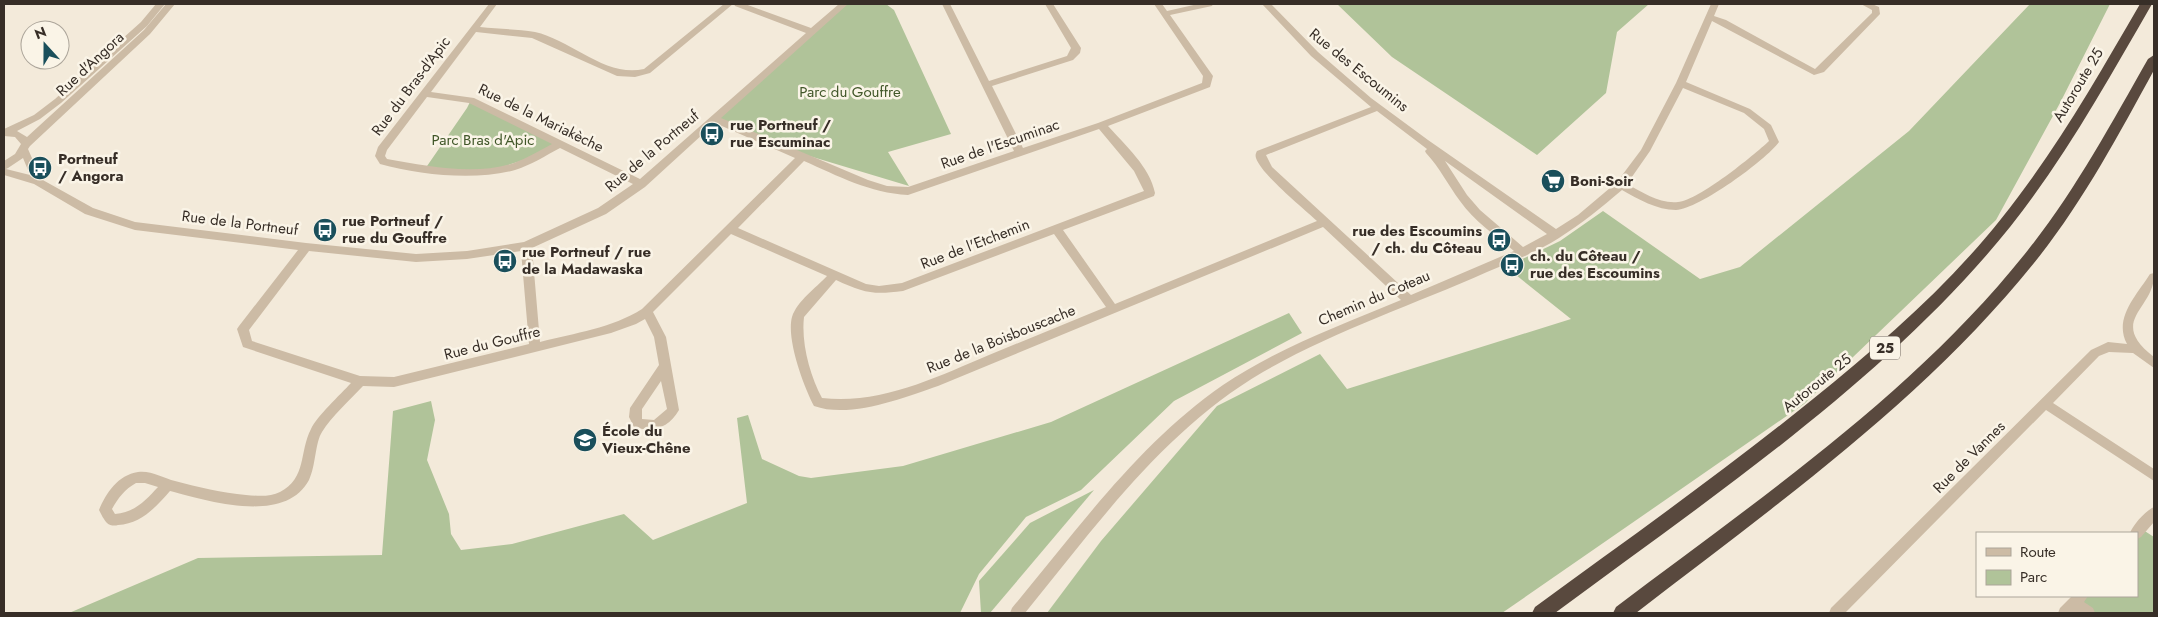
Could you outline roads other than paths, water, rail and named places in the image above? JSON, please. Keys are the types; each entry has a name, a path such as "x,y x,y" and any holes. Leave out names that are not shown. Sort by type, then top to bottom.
{"highway":[{"name":"Autoroute 25","path":"1541,613 1787,429 1874,358 1936,301 1993,238 2038,180 2077,121 2146,4"},
{"path":"1622,613 1838,445 1894,398 1964,331 2004,287 2057,222 2091,170 2154,59"},
{"path":"2134,93 2154,73"}],"street":[{"name":"Rue d'Angora","path":"4,133 37,117 58,101 113,53 161,4"},
{"name":"Rue d'Angora","path":"4,166 18,156 25,147 147,32 171,4"},
{"name":"Rue du Bras-d'Apic","path":"493,4 382,148 380,156 384,162 425,169 490,172 513,167 561,143"},
{"path":"474,29 534,35 617,73 635,74 647,71 729,4"},
{"path":"738,4 812,32"},
{"name":"Rue de la Portneuf","path":"4,172 37,181 89,211 135,226 306,247 416,258 467,255 526,246 602,211 641,184 844,4"},
{"path":"946,4 1020,152"},
{"path":"986,85 1070,58 1075,53 1076,48 1049,4"},
{"name":"Rue de l'Escuminac","path":"714,119 801,158 887,190 908,192 1101,125 1207,85 1208,76 1158,4"},
{"path":"1164,14 1209,4"},
{"name":"Rue des Escoumins","path":"1266,4 1291,33 1331,70 1556,235"},
{"name":"Chemin du Coteau","path":"1017,613 1132,476 1191,416 1226,390 1267,364 1318,340 1522,252 1556,235 1589,213 1621,185 1645,151 1681,83 1715,4"},
{"path":"1708,17 1723,22 1814,72 1821,70 1876,14 1876,9 1865,4"},
{"path":"1621,185 1654,202 1680,206 1700,197 1762,154 1774,142 1768,127 1747,111 1681,83"},
{"name":"Rue de la Mariakèche","path":"424,94 471,100 641,184"},
{"path":"1379,107 1261,153 1261,158 1268,169 1410,301"},
{"name":"Rue de l'Etchemin","path":"731,229 864,288 879,290 903,287 1150,193 1144,178 1123,149 1101,125"},
{"path":"4,133 20,135 25,138 25,147 37,181"},
{"name":"Rue des Escoumins","path":"1416,134 1444,167 1463,198 1476,213 1522,252"},
{"name":"Rue du Gouffre","path":"306,247 243,329 247,344 360,381 394,382 535,348 632,321 646,312 801,158"},
{"name":"Rue de la Boisbouscache","path":"834,276 802,309 797,325 800,348 812,394 818,403 831,406 894,396 934,383 1324,222"},
{"path":"1056,229 1113,309"},
{"path":"526,246 535,348"},
{"path":"2154,277 2128,318 2130,338 2136,348 2154,363"},
{"path":"646,312 661,336 674,410 656,425 649,427 638,423 635,417 636,408 665,366"},
{"name":"Rue de Vannes","path":"1836,613 2095,353 2108,347 2136,348"},
{"path":"167,485 232,499 276,500 286,496 298,485 308,467 316,430 360,381"},
{"path":"2046,404 2154,476"},
{"path":"2137,532 2154,513"},
{"path":"2073,604 2088,613"}],"place":[{"name":"rue Portneuf / rue Escuminac","path":"712,134"},
{"name":"Portneuf / Angora","path":"40,168"},
{"name":"Boni-Soir","path":"1553,181"},
{"name":"rue Portneuf / rue du Gouffre","path":"325,230"},
{"name":"rue des Escoumins / ch. du Côteau","path":"1499,240"},
{"name":"rue Portneuf / rue de la Madawaska","path":"505,261"},
{"name":"ch. du Côteau / rue des Escoumins","path":"1512,265"},
{"name":"École du Vieux-Chêne","path":"585,440"}],"park label":[{"name":"Parc du Gouffre","path":"850,92"},
{"name":"Parc Bras d'Apic","path":"483,140"}]}
